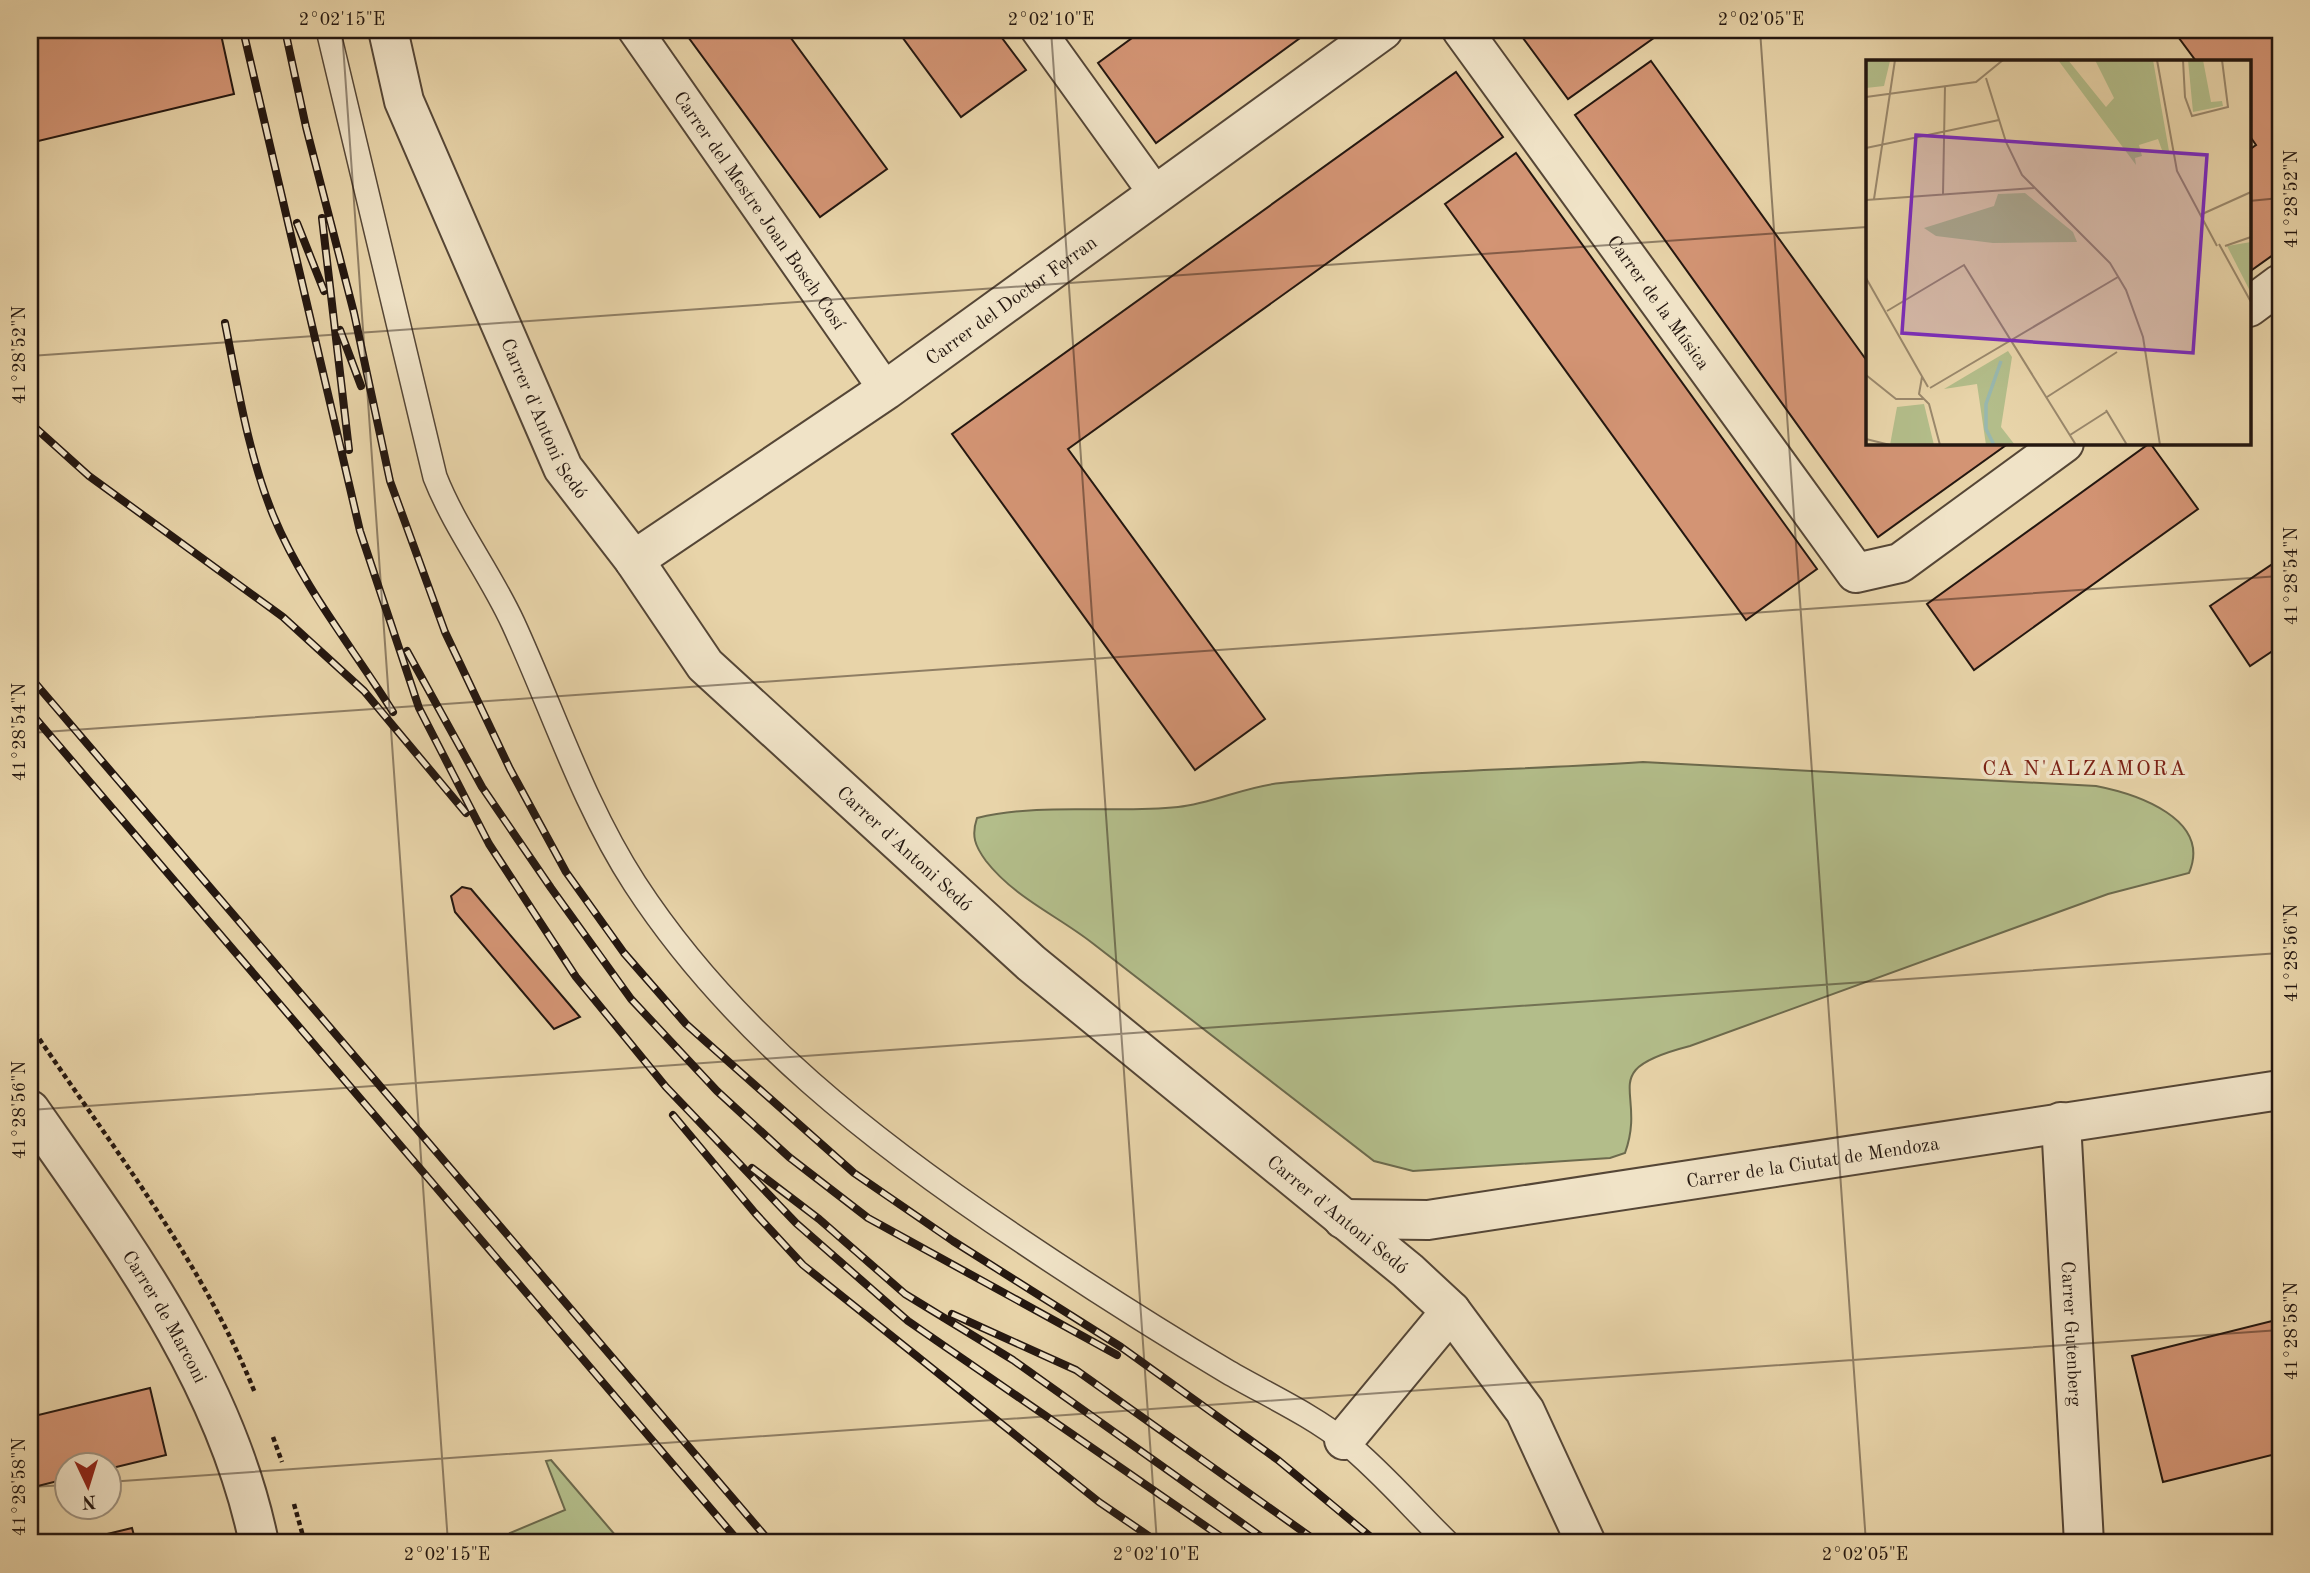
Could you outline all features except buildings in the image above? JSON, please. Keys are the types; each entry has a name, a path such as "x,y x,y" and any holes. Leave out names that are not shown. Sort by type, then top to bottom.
{"street":[{"name":"Carrer d'Antoni Sedó","path":"388,30 404,101 563,468 634,560 705,665 1031,963 1408,1271 1451,1311 1525,1412 1586,1543"},
{"name":"Carrer del Mestre Joan Bosch Cosí","path":"635,30 886,390"},
{"path":"1038,30 1156,194"},
{"name":"Carrer del Doctor Ferran","path":"634,560 886,390 1383,30"},
{"name":"Carrer de la Música","path":"1462,30 1856,573 1900,563 2063,444"},
{"path":"2250,306 2280,284"},
{"name":"Carrer de la Ciutat de Mendoza","path":"1343,1219 1428,1220 2280,1090"},
{"name":"Carrer de Marconi","path":"30,1110 146,1279 179,1335 226,1436 260,1543"},
{"name":"Carrer Gutenberg","path":"2061,1122 2084,1543"},
{"path":"1344,1440 1451,1311"}],"lane":[{"path":"328,30 435,477 448,510 502,599 544,690 582,784 634,883 699,971 782,1059 904,1157 1022,1242 1223,1369 1344,1440 1448,1543"}],"green space":[{"path":"1643,762 2096,786 2131,795 2166,812 2180,824 2190,838 2193,854 2189,873 2108,894 1660,1055 1642,1064 1633,1074 1630,1085 1630,1131 1625,1153 1610,1158 1413,1171 1374,1161 1078,932 1022,895 986,861 974,836 977,818 1002,813 1052,809 1178,807 1268,785 1326,779"},
{"path":"551,1460 622,1543 515,1543 510,1533 565,1510 546,1461"}],"railway":[{"path":"243,30 360,531 419,708 489,844 576,977 666,1087 796,1223 908,1321 1230,1543"},
{"path":"285,30 306,127 354,313 390,481 445,632 510,769 566,872 624,953 686,1024 854,1173 953,1241 1121,1347 1278,1460 1378,1543"},
{"path":"322,218 349,450"},
{"path":"297,223 324,291"},
{"path":"225,323 250,444 273,515 313,592 393,712"},
{"path":"340,330 361,386"},
{"path":"30,423 89,476 283,617 364,691 466,813"},
{"path":"407,651 482,787 551,888 631,999 717,1091 789,1157 868,1218 1117,1355"},
{"path":"30,677 771,1543"},
{"path":"30,712 740,1543"},
{"path":"673,1115 755,1213 803,1265 1099,1502 1159,1543"},
{"path":"752,1168 819,1219 905,1294 1013,1360 1270,1543"},
{"path":"952,1314 1076,1370 1319,1543"}],"district":[{"name":"CA N'ALZAMORA","path":"2085,768"}]}
